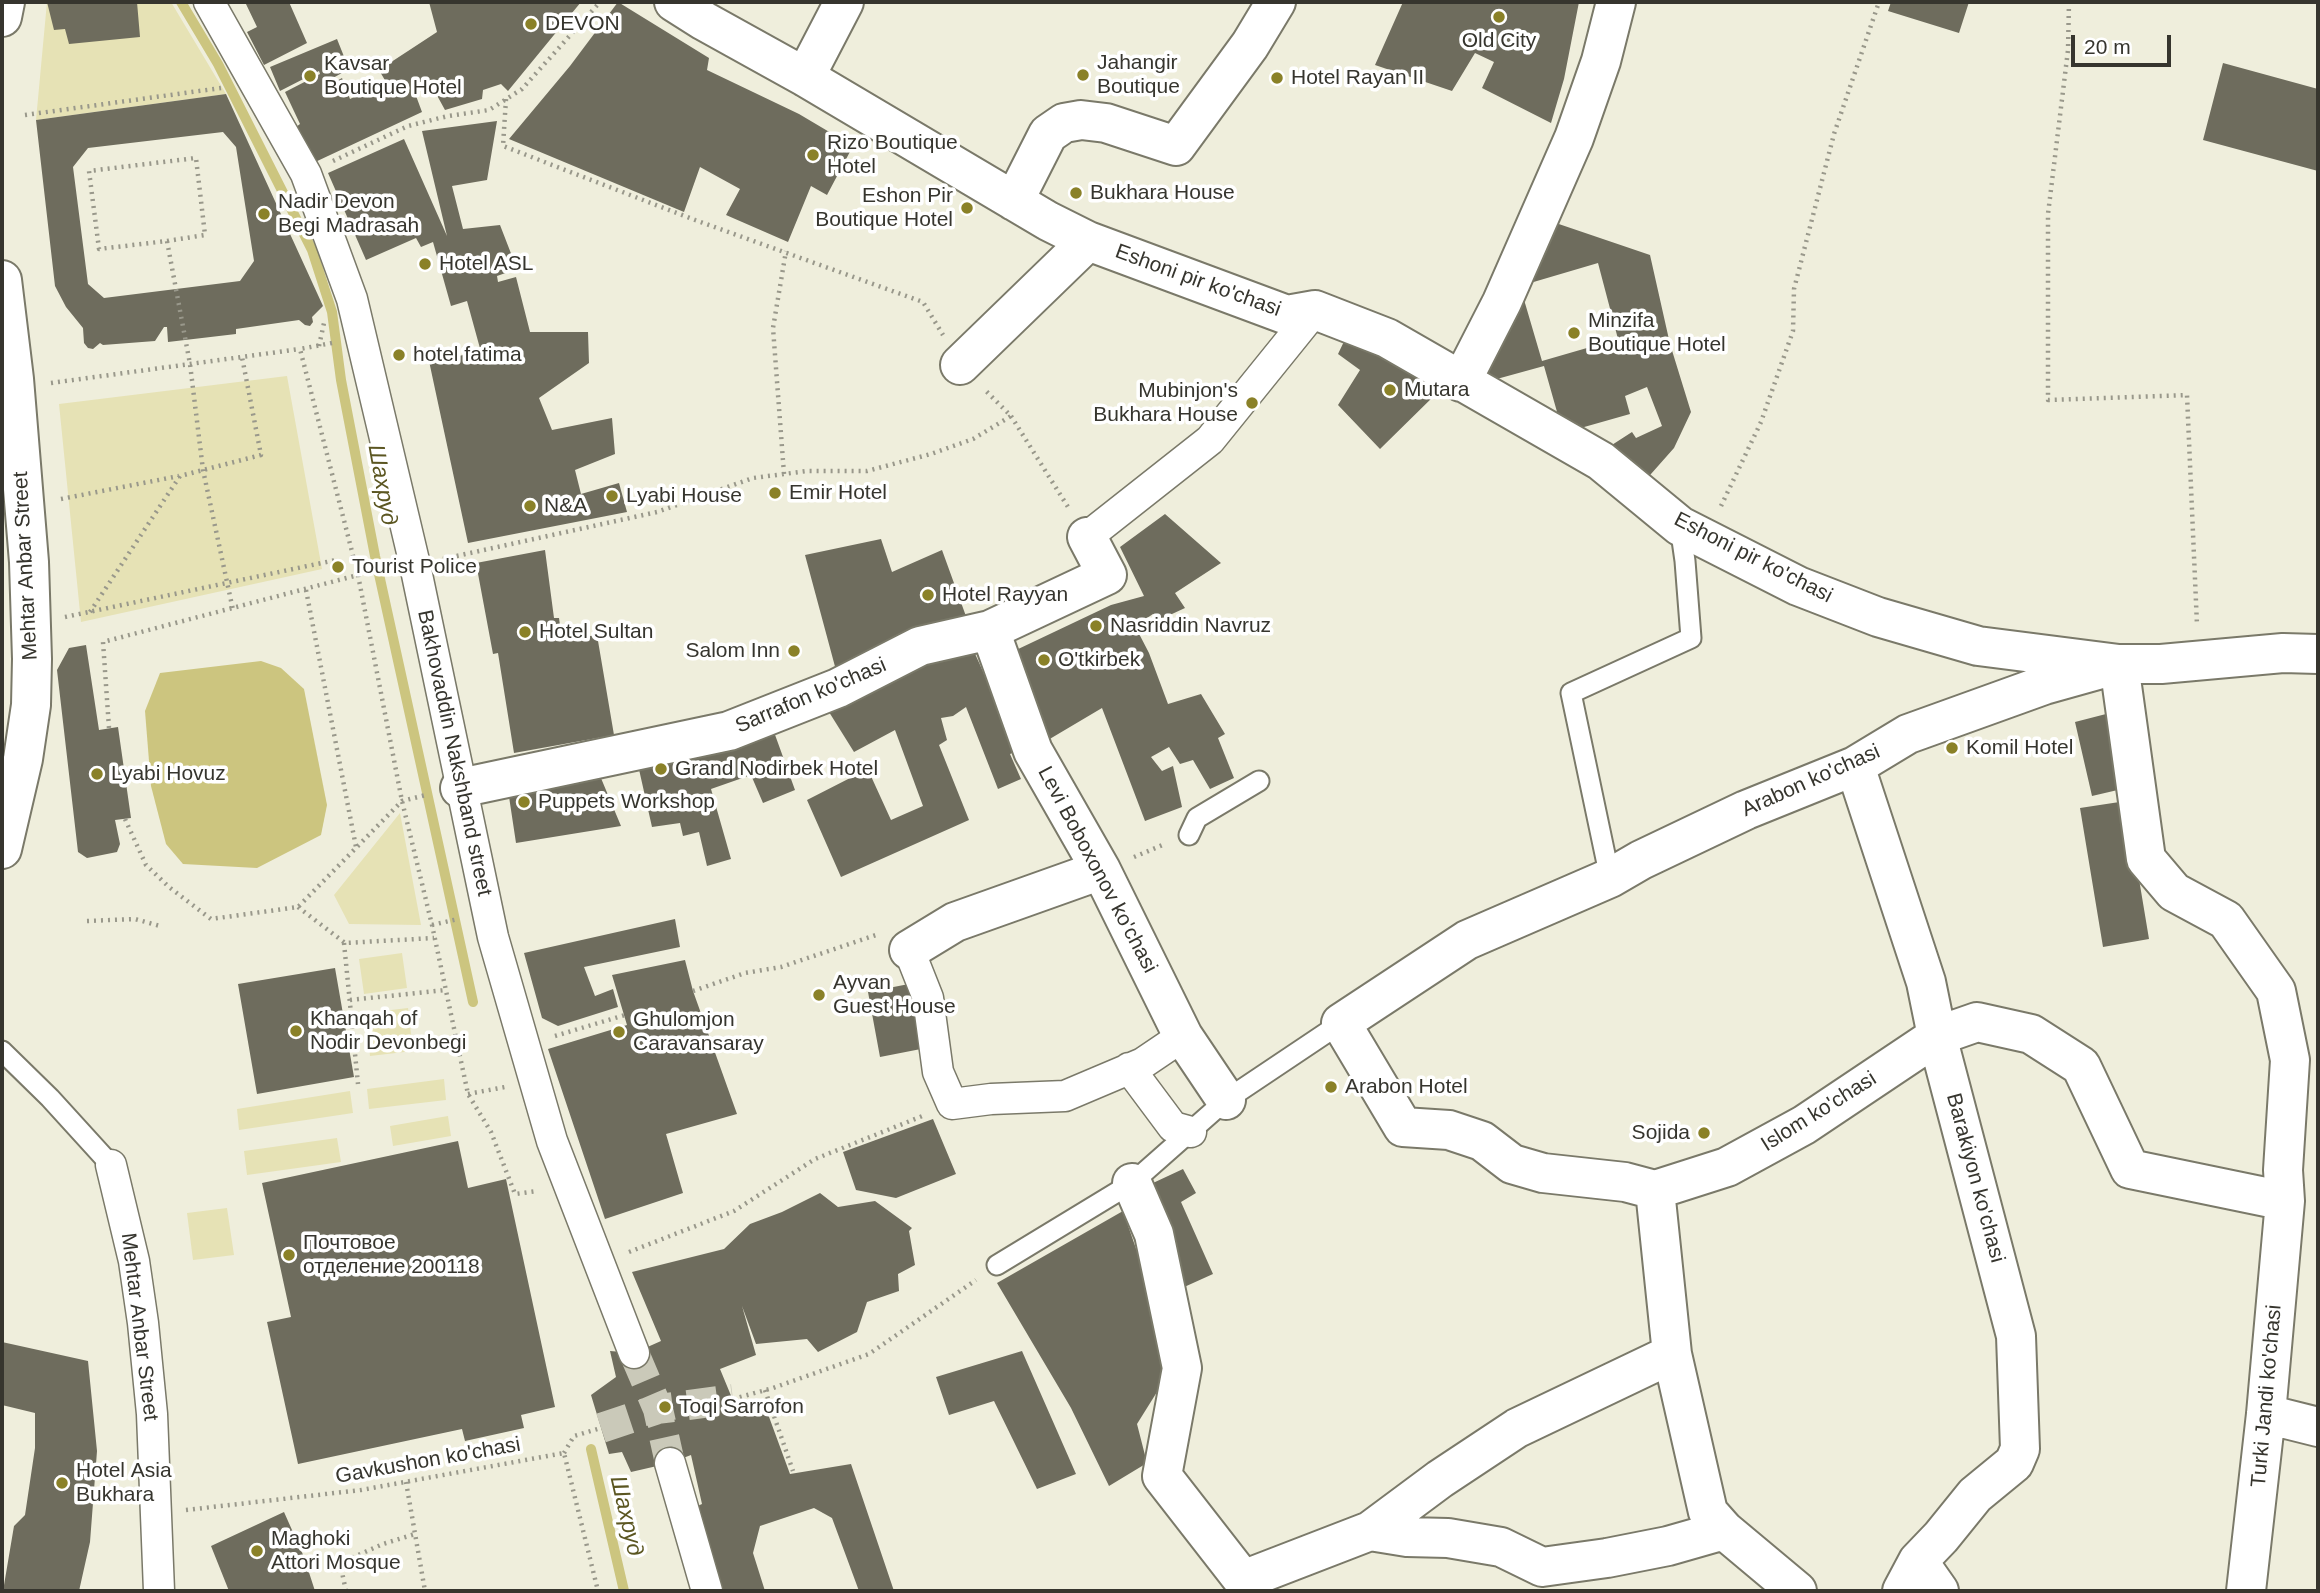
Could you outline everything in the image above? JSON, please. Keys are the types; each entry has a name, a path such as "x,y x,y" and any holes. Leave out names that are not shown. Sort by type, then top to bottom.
{"street":[{"path":"2,17 5,2"},
{"name":"Bakhovaddin Nakshband street","path":"209,2 306,174 352,299 415,565 493,937 552,1141 634,1353"},
{"name":"Eshoni pir ko'chasi","path":"674,2 1014,201 1088,241 1287,315 1315,310 1387,338 1601,461 1693,533 1798,586 1878,617 1978,646 2119,664"},
{"path":"805,77 844,2"},
{"path":"1014,201 1048,134 1063,123 1081,120 1105,123 1176,146 1245,53 1276,2"},
{"path":"1461,382 1502,302 1574,138 1601,61 1616,2"},
{"path":"960,365 1088,241"},
{"name":"Mehtar Anbar Street","path":"2,849 23,759 31,705 32,659 29,562 14,379 3,298"},
{"path":"1087,537 1210,440 1315,310"},
{"name":"Sarrafon ko'chasi","path":"460,788 730,732 838,688 920,646 990,630 1107,575 1087,537"},
{"name":"Levi Boboxonov ko'chasi","path":"990,630 1033,751 1101,870 1182,1036 1226,1100"},
{"name":"Arabon ko'chasi","path":"1341,1023 1467,940 1610,878 1641,860 1746,810 1855,766 1908,734 2044,685 2119,664 2161,664 2283,653 2318,654"},
{"name":"Turki Jandi ko'chasi","path":"2119,664 2146,859 2174,892 2226,920 2276,991 2302,1110 2283,1170 2285,1201 2266,1414 2246,1591"},
{"name":"Barakiyon ko'chasi","path":"1855,766 1926,982 1937,1036 2016,1336 2020,1449 2014,1463 1975,1495 1941,1537 1920,1581"},
{"path":"1101,870 955,922 909,950 928,998 939,1072 952,1104 991,1099 1065,1096 1143,1063 1182,1036"},
{"name":"Islom ko'chasi","path":"1655,1191 1727,1167 1804,1125 1937,1036 1978,1022 2032,1034 2081,1066 2130,1169 2285,1201"},
{"path":"1341,1023 1403,1127 1448,1130 1471,1137 1482,1141 1511,1164 1543,1173 1625,1182 1655,1191 1672,1354 1708,1512 1724,1530 1797,1591"},
{"path":"1129,1068 1173,1126 1191,1132"},
{"name":"Mehtar Anbar Street","path":"111,1166 134,1261 142,1323 152,1414 156,1515"},
{"path":"1132,1183 1154,1234 1182,1368 1162,1476 1246,1586 1370,1531 1440,1479 1517,1428 1672,1354"},
{"path":"2266,1414 2318,1427"},
{"path":"670,1463 707,1591"},
{"path":"156,1515 159,1591"},
{"path":"1370,1531 1407,1537 1448,1538 1501,1547 1542,1567 1668,1546 1724,1530"},
{"path":"143,1591 157,1556"}],"lane":[{"path":"1610,878 1571,693 1690,638 1685,561 1693,533"},
{"path":"1189,835 1197,818 1259,781"},
{"path":"997,1265 1132,1183 1226,1100 1341,1023"},
{"name":"Mehtar Anbar Street","path":"2,1051 50,1098 111,1166"}],"path":[{"path":"306,174 408,125 489,110 522,89 600,2"},
{"path":"1693,533 1761,422 1793,331 1794,289 1830,147 1879,2"},
{"path":"2069,2 2068,50 2049,214 2048,400 2187,395 2198,660"},
{"path":"24,115 226,88 220,77"},
{"path":"506,99 503,146 695,220 923,302 960,365 1011,416 1087,537"},
{"path":"196,158 205,235 167,241 99,249 89,171 196,158"},
{"path":"167,241 190,364 203,470 233,610"},
{"path":"784,474 774,328 786,251"},
{"path":"50,383 319,346 325,321"},
{"path":"300,349 358,576 402,800 468,1094 491,1132 515,1194 569,1186"},
{"path":"61,499 180,476 261,454 242,357"},
{"path":"415,565 657,512 753,478 807,471 867,471 931,454 973,439 1011,416"},
{"path":"90,612 180,476"},
{"path":"67,617 336,559"},
{"path":"109,728 103,642 369,575"},
{"path":"306,590 356,848"},
{"path":"125,819 146,866 211,919 298,907 402,800 414,798"},
{"path":"1101,870 1189,835"},
{"path":"298,907 344,943 435,938"},
{"path":"88,921 135,919 160,926"},
{"path":"432,925 444,922"},
{"path":"693,991 745,973 781,967 889,931 909,950"},
{"path":"344,943 358,1084"},
{"path":"350,1000 446,990"},
{"path":"524,1045 625,1015"},
{"path":"631,1252 734,1211 815,1158 952,1104"},
{"path":"733,1399 869,1354 997,1265"},
{"path":"765,1390 793,1471"},
{"path":"598,1591 564,1453 574,1436 601,1428"},
{"name":"Gavkushon ko'chasi","path":"156,1515 361,1490 564,1453"},
{"path":"406,1482 425,1591"},
{"path":"346,1591 340,1563 383,1544 415,1534"}],"shaded area":[{"path":"47,2 171,2 226,94 36,120"},
{"path":"287,376 322,569 81,622 59,404"},
{"path":"261,661 281,668 304,689 327,805 321,835 257,868 183,864 166,844 151,786 145,711 160,673"},
{"path":"400,813 421,925 349,924 334,895"},
{"path":"402,953 407,988 364,994 359,959"},
{"path":"408,1008 413,1051 370,1056 366,1013"},
{"path":"444,1079 446,1100 369,1109 367,1089"},
{"path":"350,1091 353,1113 239,1130 237,1109"},
{"path":"448,1116 451,1136 393,1146 390,1126"},
{"path":"337,1138 341,1162 247,1175 244,1151"},
{"path":"227,1208 234,1255 193,1260 187,1213"}],"building":[{"path":"47,2 137,2 140,37 69,44 65,29 54,30"},
{"path":"245,2 289,2 307,43 264,65 247,32 257,27"},
{"path":"429,2 581,2 508,91 501,84 483,90 482,99 445,110 428,79 412,85 422,112 313,163 296,127 300,124 285,92 320,74 319,71 280,91 270,67 337,39 349,69 324,83 326,87 342,78 350,99 386,82 379,70 437,32"},
{"path":"618,2 709,58 707,70 799,114 853,146 827,195 811,186 788,242 726,215 740,189 700,167 684,212 509,139 570,66"},
{"path":"1403,2 1579,2 1564,79 1551,123 1482,88 1494,62 1475,53 1452,91 1375,65"},
{"path":"1891,2 1969,2 1959,33 1888,11"},
{"path":"2223,63 2318,89 2318,171 2203,140"},
{"name":"Nadir Devon Begi Madrasah","path":"226,94 323,306 312,317 313,322 310,326 299,320 236,329 236,334 168,342 167,327 164,327 155,341 103,345 100,343 93,349 88,348 84,343 83,328 66,307 55,286 36,120","holes":["223,132 236,147 254,261 240,281 104,298 88,284 73,167 88,148"]},
{"path":"497,121 487,180 452,186 463,229 500,225 517,269 497,276 498,282 516,277 530,332 588,332 589,363 539,398 552,430 612,418 615,454 575,470 581,494 619,483 627,512 468,543 429,361 481,352 467,301 451,306 433,242 421,247 416,238 366,260 328,173 404,139 447,236 422,131"},
{"path":"1547,220 1650,255 1670,344 1691,412 1674,448 1643,483 1601,452 1632,432 1636,438 1662,426 1647,387 1625,396 1630,414 1563,433 1544,366 1475,385","holes":["1598,263 1618,339 1542,361 1520,286"]},
{"name":"Mutara","path":"1349,331 1436,375 1429,386 1437,393 1380,449 1338,405 1360,370 1338,354"},
{"path":"1165,514 1221,563 1175,593 1185,608 1159,620 1153,614 1135,626 1149,653 1168,704 1201,694 1225,734 1218,738 1234,778 1210,789 1193,760 1180,764 1169,747 1151,757 1162,771 1173,766 1182,807 1145,821 1102,708 1048,740 1014,651 1111,605 1144,596 1120,547"},
{"path":"881,539 892,572 942,550 967,619 837,674 805,555"},
{"path":"545,550 554,618 559,618 562,640 597,635 614,735 514,753 498,653 493,654 476,563"},
{"name":"Lyabi Hovuz","path":"86,645 99,730 118,727 131,818 115,820 120,844 117,852 87,858 78,852 57,670 69,648"},
{"path":"972,647 1015,752 1010,754 1021,779 998,789 966,707 953,716 941,718 947,740 939,745 969,820 841,877 807,800 854,776 870,774 891,820 923,806 895,730 854,752 829,712 901,674"},
{"path":"2106,714 2122,789 2092,796 2075,722"},
{"path":"774,732 795,790 763,803 751,775 711,789 731,859 707,866 699,832 683,836 680,823 652,827 638,765"},
{"path":"598,771 621,826 516,843 508,790"},
{"path":"2126,801 2149,939 2103,947 2080,808"},
{"path":"675,919 680,947 584,967 595,996 613,989 618,1007 558,1026 542,1018 524,953"},
{"path":"685,960 693,991 737,1114 666,1134 683,1193 605,1219 548,1049 627,1025 612,975"},
{"name":"Khanqah of Nodir Devonbegi","path":"335,968 354,1077 257,1094 238,984"},
{"path":"914,983 926,1048 880,1057 868,992"},
{"path":"933,1119 956,1174 896,1198 856,1190 843,1152"},
{"path":"458,1141 468,1188 506,1179 555,1407 521,1415 524,1428 465,1441 462,1429 298,1464 267,1322 291,1317 262,1183"},
{"path":"1183,1169 1196,1193 1181,1202 1213,1274 1182,1288 1149,1204 1153,1183"},
{"path":"820,1193 838,1207 875,1201 912,1228 909,1231 915,1265 898,1274 899,1291 867,1302 857,1332 818,1352 807,1339 756,1344 742,1306 756,1355 720,1369 739,1415 765,1406 790,1474 851,1464 894,1591 859,1591 832,1518 814,1508 760,1526 753,1553 765,1591 722,1591 693,1508 702,1504 691,1455 631,1472 622,1452 609,1454 591,1395 616,1377 610,1351 634,1353 661,1341 632,1272 724,1249 750,1224"},
{"path":"1123,1211 1172,1353 1167,1376 1137,1424 1147,1463 1109,1486 1071,1408 997,1283"},
{"name":"Hotel Asia Bukhara","path":"2,1342 88,1361 97,1451 90,1542 79,1591 3,1591 14,1526 25,1515 35,1448 35,1413 2,1405"},
{"path":"1022,1351 1076,1474 1037,1489 994,1401 949,1415 936,1377"},
{"name":"Maghoki Attori Mosque","path":"284,1512 304,1557 315,1591 229,1591 211,1546"}],"waterway":[{"name":"Шахруд","path":"181,2 218,64 312,250 332,312 341,380 375,556 473,1002"},
{"name":"Шахруд","path":"591,1449 624,1591"}],"tunnel":[{"path":"634,1353 658,1409 670,1463"},
{"path":"601,1428 658,1409 733,1399"}],"place":[{"name":"Old City","path":"1499,17"},
{"name":"DEVON","path":"531,24"},
{"name":"Jahangir Boutique","path":"1083,75"},
{"name":"Kavsar Boutique Hotel","path":"310,76"},
{"name":"Hotel Rayan II","path":"1277,78"},
{"name":"Rizo Boutique Hotel","path":"813,155"},
{"name":"Bukhara House","path":"1076,193"},
{"name":"Eshon Pir Boutique Hotel","path":"967,208"},
{"name":"Nadir Devon Begi Madrasah","path":"264,214"},
{"name":"Hotel ASL","path":"425,264"},
{"name":"Minzifa Boutique Hotel","path":"1574,333"},
{"name":"hotel fatima","path":"399,355"},
{"name":"Mutara","path":"1390,390"},
{"name":"Mubinjon's Bukhara House","path":"1252,403"},
{"name":"Emir Hotel","path":"775,493"},
{"name":"Lyabi House","path":"612,496"},
{"name":"N&A","path":"530,506"},
{"name":"Tourist Police","path":"338,567"},
{"name":"Hotel Rayyan","path":"928,595"},
{"name":"Nasriddin Navruz","path":"1096,626"},
{"name":"Hotel Sultan","path":"525,632"},
{"name":"Salom Inn","path":"794,651"},
{"name":"O'tkirbek","path":"1044,660"},
{"name":"Komil Hotel","path":"1952,748"},
{"name":"Grand Nodirbek Hotel","path":"661,769"},
{"name":"Lyabi Hovuz","path":"97,774"},
{"name":"Puppets Workshop","path":"524,802"},
{"name":"Ayvan Guest House","path":"819,995"},
{"name":"Khanqah of Nodir Devonbegi","path":"296,1031"},
{"name":"Ghulomjon Caravansaray","path":"619,1032"},
{"name":"Arabon Hotel","path":"1331,1087"},
{"name":"Sojida","path":"1704,1133"},
{"name":"Почтовое отделение 200118","path":"289,1255"},
{"name":"Toqi Sarrofon","path":"665,1407"},
{"name":"Hotel Asia Bukhara","path":"62,1483"},
{"name":"Maghoki Attori Mosque","path":"257,1551"}]}
